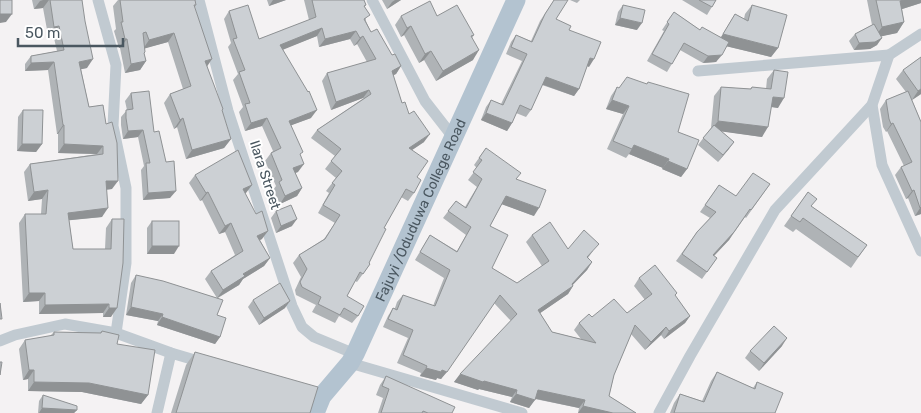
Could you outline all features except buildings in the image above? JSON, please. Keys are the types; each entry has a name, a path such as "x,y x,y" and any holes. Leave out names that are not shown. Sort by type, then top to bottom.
{"main road":[{"name":"Fajuyi /Oduduwa College Road","path":"316,401 353,359 516,0"}],"street":[{"path":"98,0 116,65 113,126 126,188 126,263 116,333"},
{"name":"Ilara Street","path":"199,0 228,111 292,306 302,327 314,337 353,359 522,413"},
{"path":"372,0 425,101 453,137"},
{"path":"698,71 889,55 921,34"},
{"path":"659,413 775,210 872,105 889,55"},
{"path":"872,105 882,165 921,250"},
{"path":"0,341 15,335 65,324 116,333 171,354 218,367"},
{"path":"157,413 171,354"}]}
